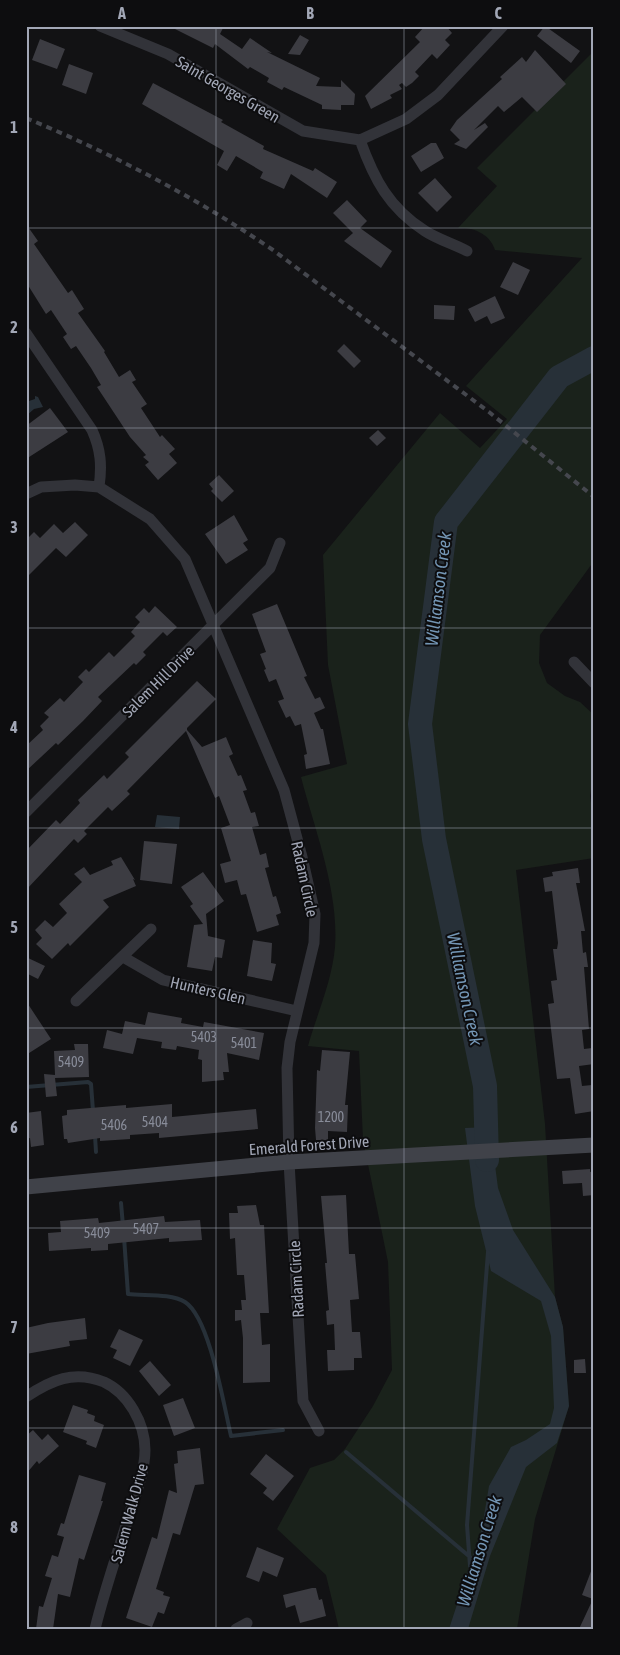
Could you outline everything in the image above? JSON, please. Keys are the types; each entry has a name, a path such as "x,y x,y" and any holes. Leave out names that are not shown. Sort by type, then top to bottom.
{"street":[{"name":"Saint Georges Green","path":"100,26 168,54 304,131 360,140"},
{"path":"468,251 426,232 411,221 383,192 372,174 360,140 406,119 438,96 504,26"},
{"path":"26,333 92,430 100,448 101,472 99,487"},
{"name":"Radam Circle","path":"26,494 41,487 74,485 99,487 150,519 185,559 284,790 315,914 314,943 309,972 290,1042 288,1068 289,1162 303,1402 319,1431"},
{"name":"Salem Hill Drive","path":"26,812 270,568 280,543"},
{"path":"574,662 594,683"},
{"path":"76,1001 151,929"},
{"name":"Hunters Glen","path":"123,957 163,980 297,1011"},
{"name":"Emerald Forest Drive","path":"26,1187 289,1162 407,1157 594,1145"},
{"name":"Salem Walk Drive","path":"26,1397 56,1379 71,1376 92,1377 111,1385 126,1398 142,1430 146,1450 138,1488 95,1629"}],"shaded area":[{"path":"594,51 594,561 540,635 539,663 547,683 565,696 580,702 594,715 594,770 590,796 594,824 594,858 516,870 545,1124 555,1297 563,1327 569,1406 535,1519 517,1629 339,1629 326,1575 277,1529 310,1468 334,1460 345,1449 373,1406 392,1370 388,1262 363,1140 359,1051 308,1046 331,972 335,947 335,926 330,883 325,861 301,777 347,764 328,665 323,555 440,413 480,448 507,419 466,386 582,258 495,250 493,244 481,233 475,230 458,228 497,186 477,168"}],"water":[{"path":"35,396 38,397 43,407 34,409 26,416 26,402 35,399"},
{"path":"157,815 180,817 179,829 155,827"},
{"path":"490,1127 498,1188 513,1230 555,1297 563,1327 569,1406 557,1443 526,1467 490,1556 468,1629 449,1629 482,1528 489,1486 511,1447 526,1440 550,1424 554,1408 551,1336 541,1301 491,1271 475,1206 465,1128"}],"building":[{"path":"169,26 224,26 220,34 242,49 250,38 272,53 267,52 320,78 316,86 341,87 341,80 355,94 354,105 341,105 341,110 322,109 322,105 284,87 282,90 267,82 269,78 250,67 248,69 215,44 213,48"},
{"path":"425,26 446,26 452,33 445,40 450,45 437,59 432,54 415,72 419,76 412,83 406,87 402,83 399,85 402,89 390,95 392,98 371,109 365,96 420,42 415,37"},
{"path":"545,26 580,51 571,63 537,36"},
{"path":"300,35 309,40 300,55 288,54"},
{"path":"40,39 65,49 57,69 32,60"},
{"path":"535,50 566,84 537,112 522,97 504,112 498,106 474,130 485,123 488,127 466,149 454,144 460,140 450,130 457,120 502,79 500,77 522,57 526,62"},
{"path":"69,64 93,73 86,94 62,85"},
{"path":"153,83 223,120 221,122 264,146 263,149 313,171 315,168 337,182 327,198 291,174 284,189 260,178 263,172 236,156 227,171 217,165 224,151 142,104"},
{"path":"431,143 436,143 444,158 421,172 411,156"},
{"path":"435,178 452,197 437,212 418,193"},
{"path":"347,200 367,221 360,228 392,251 381,268 344,241 353,233 333,213"},
{"path":"26,224 38,241 34,244 68,293 72,290 84,309 78,313 105,351 119,377 130,370 136,380 132,382 147,404 141,408 160,437 162,435 175,449 169,454 177,463 158,480 145,465 149,462 143,457 146,455 130,437 97,387 101,385 91,368 76,346 71,349 63,337 67,334 51,310 46,314 26,282"},
{"path":"513,262 530,270 518,295 500,287"},
{"path":"495,296 505,318 491,324 487,316 475,322 468,309"},
{"path":"434,305 455,306 454,320 434,319"},
{"path":"344,344 361,361 354,368 337,351"},
{"path":"50,408 68,432 26,459 26,426"},
{"path":"378,430 386,438 377,446 369,438"},
{"path":"219,475 234,491 222,502 211,491 213,489 209,484"},
{"path":"234,515 248,540 243,543 248,550 226,564 205,534"},
{"path":"75,522 88,535 66,557 56,548 26,578 26,540 34,532 40,538 54,524 63,533"},
{"path":"277,604 307,676 304,677 315,699 320,697 325,708 314,713 321,729 323,729 330,764 306,769 304,755 307,754 301,724 295,726 290,716 286,718 278,701 284,699 276,679 269,682 264,670 266,669 260,654 266,652 252,614"},
{"path":"155,606 177,627 167,636 163,632 143,652 146,655 136,665 134,663 98,697 102,701 83,721 58,745 56,743 26,771 26,746 43,730 40,726 49,717 44,713 60,698 64,702 83,682 78,677 86,669 89,672 109,652 114,657 135,636 131,632 140,622 135,617 144,608 149,613"},
{"path":"197,681 216,699 187,730 202,747 226,737 233,754 229,756 238,776 241,775 247,790 243,791 251,813 255,812 259,826 252,827 260,855 266,853 269,867 265,868 273,897 276,896 281,913 276,915 279,925 257,932 246,894 241,895 237,880 225,883 220,864 231,861 221,828 230,825 219,796 215,798 186,731 127,791 130,794 112,811 108,807 84,831 87,834 78,843 74,839 26,890 26,851 56,820 60,824 80,803 78,800 104,775 107,779 129,757 125,753"},
{"path":"144,841 177,844 172,884 140,880"},
{"path":"121,857 135,880 133,879 136,886 103,900 109,907 70,946 68,943 52,959 36,944 42,938 35,930 45,920 53,927 67,913 59,904 82,882 74,874 84,867 90,875 113,865 111,861"},
{"path":"578,868 580,883 576,883 585,931 581,931 583,953 586,952 588,967 584,967 589,1029 582,1030 584,1049 592,1048 594,1064 579,1066 582,1086 592,1085 594,1111 575,1114 570,1078 557,1079 548,1004 554,1003 551,981 557,980 553,949 557,949 558,943 552,891 545,892 543,878 553,876 552,872"},
{"path":"203,872 224,901 206,914 208,936 225,940 222,958 215,957 212,971 187,967 194,925 203,924 190,906 193,904 181,887"},
{"path":"253,940 272,943 271,963 276,964 272,981 247,976"},
{"path":"26,957 45,966 38,979 26,973"},
{"path":"26,1001 51,1039 26,1055"},
{"path":"148,1012 182,1018 181,1023 203,1027 204,1022 264,1033 259,1060 227,1053 229,1072 223,1072 224,1080 202,1082 202,1060 198,1059 199,1050 177,1046 176,1050 161,1048 162,1042 137,1038 133,1054 103,1048 107,1030 122,1034 125,1021 145,1025"},
{"path":"74,1044 88,1044 89,1077 55,1078 57,1096 46,1097 44,1074 55,1075 54,1051 75,1050"},
{"path":"322,1050 350,1052 345,1105 348,1105 347,1132 328,1131 328,1140 316,1140 317,1070 320,1071"},
{"path":"172,1104 172,1117 256,1109 258,1129 159,1138 159,1133 130,1135 130,1139 100,1141 100,1138 68,1143 67,1139 64,1139 62,1116 67,1115 67,1110 126,1105 126,1108"},
{"path":"41,1111 44,1145 31,1147 30,1138 26,1139 26,1113"},
{"path":"590,1169 590,1172 594,1171 594,1195 583,1196 582,1183 563,1184 562,1171"},
{"path":"346,1195 349,1254 355,1254 359,1299 350,1300 352,1332 360,1332 362,1358 354,1358 354,1370 328,1371 327,1350 335,1350 334,1324 327,1325 326,1311 329,1310 325,1263 327,1263 321,1196"},
{"path":"256,1205 260,1225 264,1225 269,1313 260,1313 262,1345 270,1344 270,1382 243,1383 243,1338 241,1320 235,1321 235,1310 242,1310 241,1300 246,1300 244,1275 237,1275 235,1238 230,1239 229,1213 238,1213 237,1206"},
{"path":"164,1216 165,1222 200,1220 202,1240 169,1242 169,1238 108,1244 108,1250 91,1251 91,1248 49,1251 48,1233 61,1232 60,1221 98,1218 99,1223"},
{"path":"85,1318 87,1339 69,1341 70,1346 26,1354 26,1328"},
{"path":"119,1329 143,1340 130,1366 113,1358 117,1350 110,1347"},
{"path":"585,1359 586,1373 574,1373 574,1360"},
{"path":"150,1361 171,1385 159,1396 139,1371"},
{"path":"183,1398 195,1428 174,1436 163,1405"},
{"path":"73,1405 88,1410 87,1413 95,1416 94,1421 104,1425 96,1448 86,1444 87,1441 63,1432"},
{"path":"33,1430 42,1440 48,1434 59,1446 39,1464 37,1461 26,1474 26,1436"},
{"path":"200,1448 204,1484 195,1485 180,1535 173,1533 156,1589 164,1592 163,1595 170,1597 164,1614 158,1612 152,1627 126,1618 152,1537 157,1539 169,1490 177,1493 174,1464 178,1463 177,1451"},
{"path":"266,1454 294,1476 273,1501 263,1493 267,1488 250,1474"},
{"path":"79,1475 106,1483 101,1501 103,1501 84,1560 79,1558 70,1597 58,1594 53,1629 36,1629 39,1606 43,1607 52,1578 45,1576 52,1555 58,1557 64,1537 57,1535 61,1523 64,1524"},
{"path":"257,1547 284,1558 277,1577 263,1571 259,1582 246,1577"},
{"path":"593,1566 594,1629 579,1629 593,1599 582,1595"},
{"path":"316,1588 319,1600 322,1599 326,1616 300,1623 295,1605 286,1608 283,1595"}],"waterway":[{"name":"Williamson Creek","path":"487,1160 485,1086 434,839 420,724 446,522 559,377 594,358"},
{"path":"26,1087 88,1082 91,1084 93,1111"},
{"path":"95,1136 96,1152"},
{"path":"121,1203 123,1226"},
{"path":"124,1237 128,1294 172,1297 185,1302 194,1311 202,1326 215,1364 231,1436 283,1430"},
{"path":"470,1566 467,1525 488,1252"},
{"path":"346,1452 470,1557"}],"railway":[{"path":"26,118 90,146 184,194 273,250 489,412 594,497"}]}
